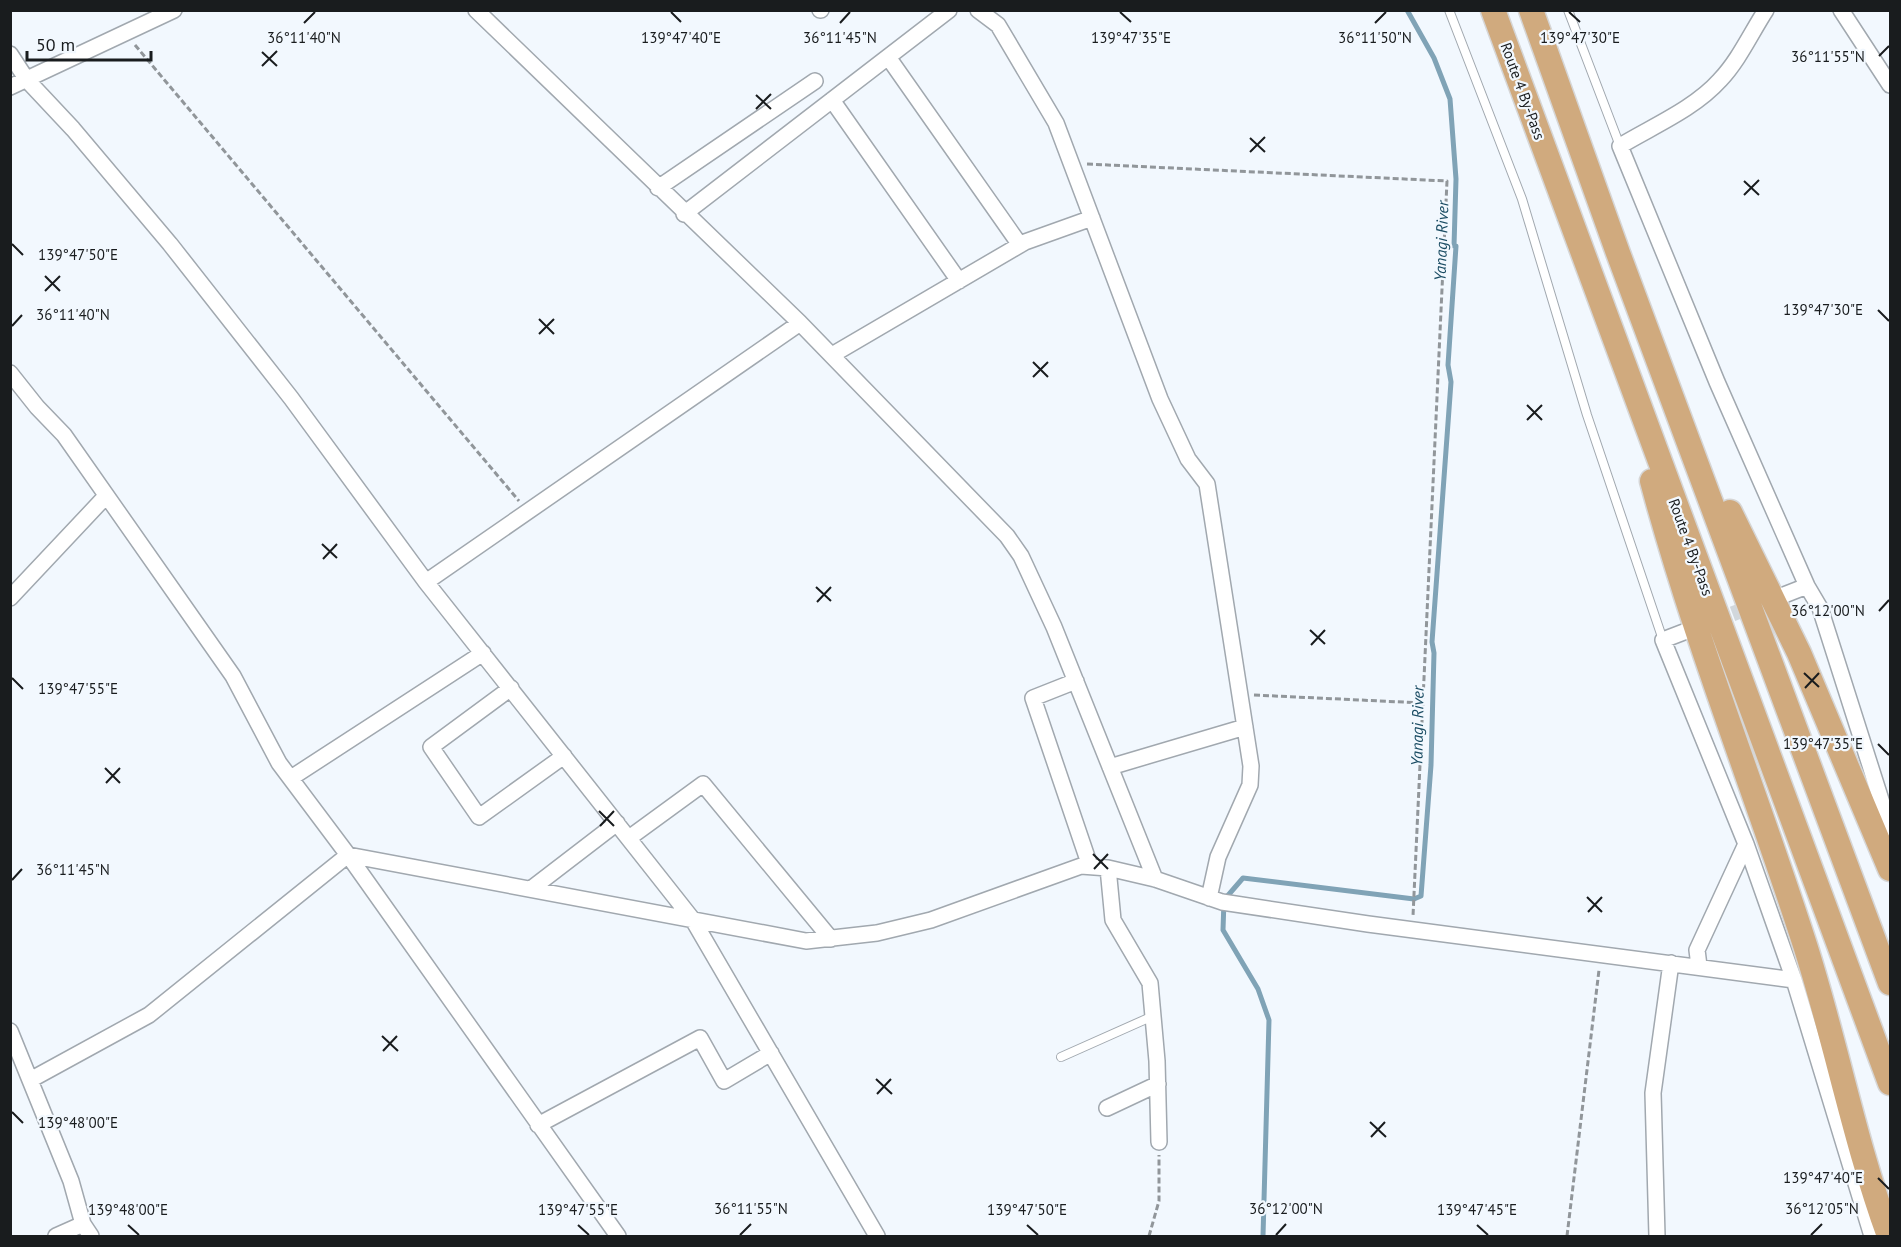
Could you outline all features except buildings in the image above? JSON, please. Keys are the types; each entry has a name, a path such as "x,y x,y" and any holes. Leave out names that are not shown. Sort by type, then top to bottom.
{"highway":[{"name":"Route 4 By-Pass","path":"1493,10 1890,1083"},
{"path":"1531,10 1618,253 1680,414 1890,983"},
{"path":"1615,342 1661,514 1723,712 1805,946 1866,1174 1889,1236"},
{"path":"1680,414 1759,568 1799,653 1890,869"}],"street":[{"path":"10,87 174,10"},
{"path":"476,10 684,214 800,323 1007,536 1021,556 1076,681 1155,879"},
{"path":"684,214 948,10"},
{"path":"978,10 998,24 1056,123 1160,399 1188,459 1207,484 1251,766 1250,785 1218,857 1209,898"},
{"path":"1766,10 1734,62 1713,88 1620,146 1717,382 1807,586 1820,608 1890,828"},
{"path":"1841,10 1890,85"},
{"path":"10,54 27,80 73,129 170,244 291,398 426,582 693,920 877,1236"},
{"path":"888,57 1020,245"},
{"path":"658,188 815,81"},
{"path":"832,100 959,281"},
{"path":"832,355 1020,245 1092,218"},
{"path":"426,582 800,323"},
{"path":"10,372 37,407 64,435 233,676 279,763 348,855 618,1236"},
{"path":"10,598 106,496"},
{"path":"1784,595 1807,586"},
{"path":"1689,630 1663,640 1746,844 1794,981 1872,1236"},
{"path":"291,778 483,653"},
{"path":"1076,681 1034,698 1090,866"},
{"path":"511,688 432,747 478,817 564,756"},
{"path":"1110,767 1245,727"},
{"path":"629,838 703,784 831,939"},
{"path":"531,889 617,823"},
{"path":"1699,966 1697,950 1746,844"},
{"path":"32,1079 149,1014 348,855 807,941 877,933 931,920 1028,883 1081,866 1090,866 1155,879 1209,898 1412,930 1699,966 1794,981"},
{"path":"1108,868 1113,920 1150,983 1158,1084 1159,1142"},
{"path":"1657,1236 1653,1093 1671,963"},
{"path":"10,1031 32,1079 87,1230 56,1236"},
{"path":"538,1125 700,1038 724,1081 771,1053"},
{"path":"1107,1108 1158,1084"}],"lane":[{"path":"1449,10 1522,199 1587,415 1663,640"},
{"path":"1568,10 1620,146"},
{"path":"1061,1057 1153,1016"}],"path":[{"path":"125,33 528,512"},
{"path":"1071,163 1447,181 1412,930"},
{"path":"1240,694 1423,703"},
{"path":"1567,1236 1601,954"},
{"path":"1149,1236 1158,1201 1159,1142"}],"waterway":[{"name":"Yanagi River","path":"1263,1236 1269,1020 1258,989 1223,930 1224,900 1243,878 1414,899 1421,896 1431,765 1434,653 1432,642 1451,382 1448,365 1456,246 1454,246 1456,179 1450,99 1434,58 1407,10"}],"tunnel":[{"path":"1711,622 1756,605"}]}
